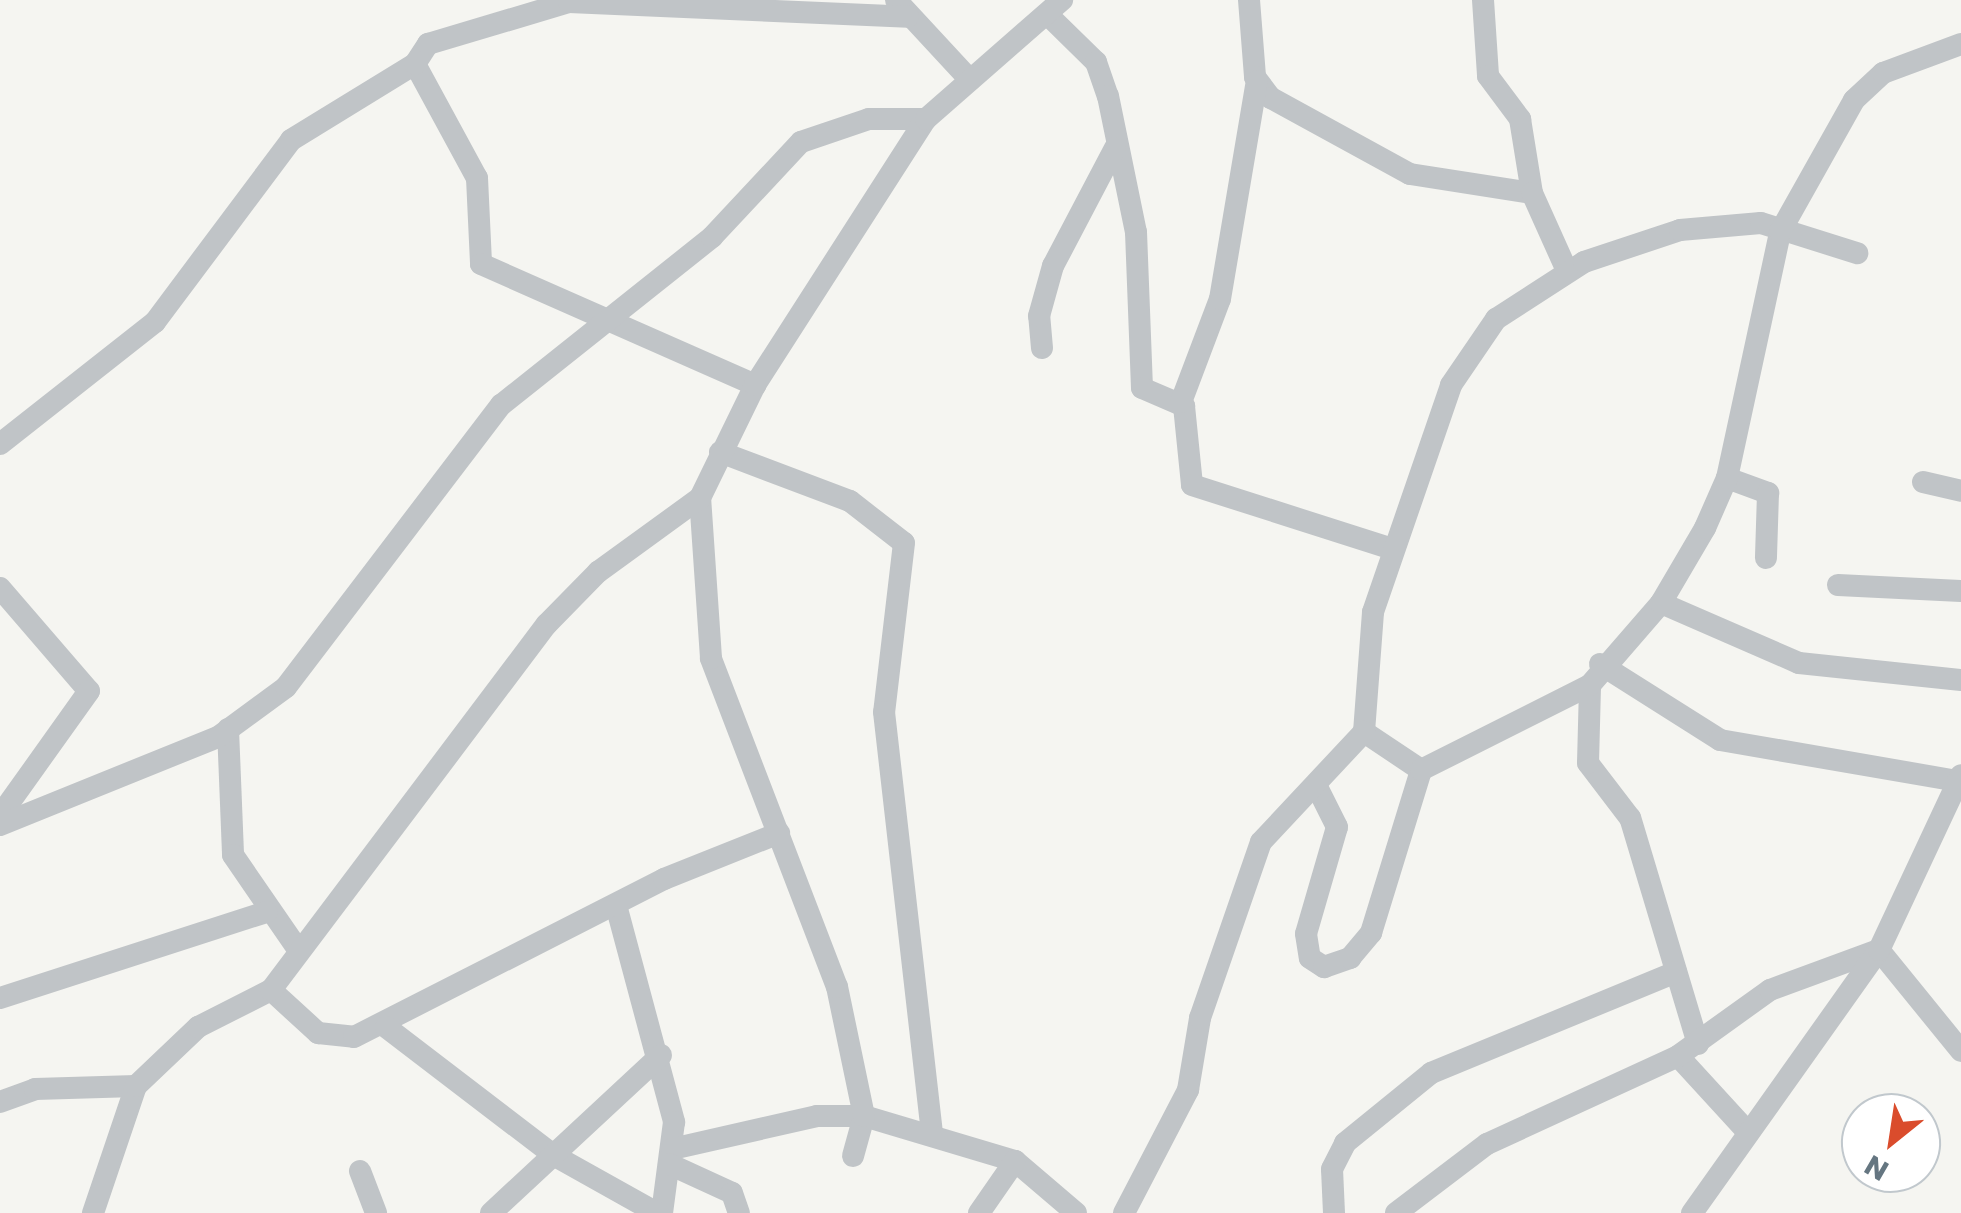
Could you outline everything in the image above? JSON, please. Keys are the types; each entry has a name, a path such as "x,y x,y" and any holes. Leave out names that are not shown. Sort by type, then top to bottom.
{"street":[{"path":"1249,0 1257,81 1220,299 1181,402 1196,490 1282,507 1390,548"},
{"path":"1483,0 1488,76 1520,119 1532,193 1568,271"},
{"path":"0,444 155,322 291,140 415,64 428,44 569,2 902,9 970,80"},
{"path":"852,1156 864,1116 837,987 711,658 700,498 756,386 926,118 1056,9 1096,62 1136,232 1142,388 1181,402"},
{"path":"1316,785 1337,828 1306,934 1310,958 1324,967 1350,958 1372,932 1421,770 1595,674 1661,603 1727,478 1780,232 1868,82 1961,44"},
{"path":"415,64 477,178 482,264 756,386"},
{"path":"1257,81 1271,98 1410,174 1532,193"},
{"path":"0,824 223,733 304,667 480,426 712,238 801,142 869,119 926,118"},
{"path":"1042,348 1039,316 1053,266 1115,148"},
{"path":"1124,1213 1184,1101 1200,1018 1261,842 1364,732 1373,612 1390,548 1467,355 1505,311 1568,271 1680,230 1748,223 1858,253"},
{"path":"720,452 850,501 904,544 884,712 932,1131"},
{"path":"1727,478 1768,493 1766,558"},
{"path":"1923,482 1961,492"},
{"path":"93,1213 136,1086 198,1027 271,990 546,624 598,572 700,498"},
{"path":"1838,584 1961,591"},
{"path":"0,588 89,691 0,816"},
{"path":"1661,603 1799,663 1961,680"},
{"path":"1595,674 1720,740 1959,778 1879,950 1744,1128 1692,1213"},
{"path":"1595,674 1588,764 1630,818 1698,1044"},
{"path":"1364,732 1421,770"},
{"path":"223,733 226,834 266,912 299,951"},
{"path":"271,990 329,1039 386,1026 616,906 779,833"},
{"path":"386,1026 555,1156 659,1213 671,1157 661,1054 616,906"},
{"path":"0,998 266,912"},
{"path":"1396,1213 1486,1144 1678,1056 1770,990 1879,950"},
{"path":"1879,950 1961,1051"},
{"path":"1334,1213 1332,1169 1345,1142 1432,1073 1676,972"},
{"path":"491,1213 661,1054"},
{"path":"1678,1056 1744,1128"},
{"path":"0,1102 35,1089 136,1086"},
{"path":"671,1157 817,1116 864,1116 932,1131 1015,1161 1076,1213"},
{"path":"671,1157 732,1193 739,1213"},
{"path":"980,1213 1015,1161"},
{"path":"360,1171 376,1213"}]}
